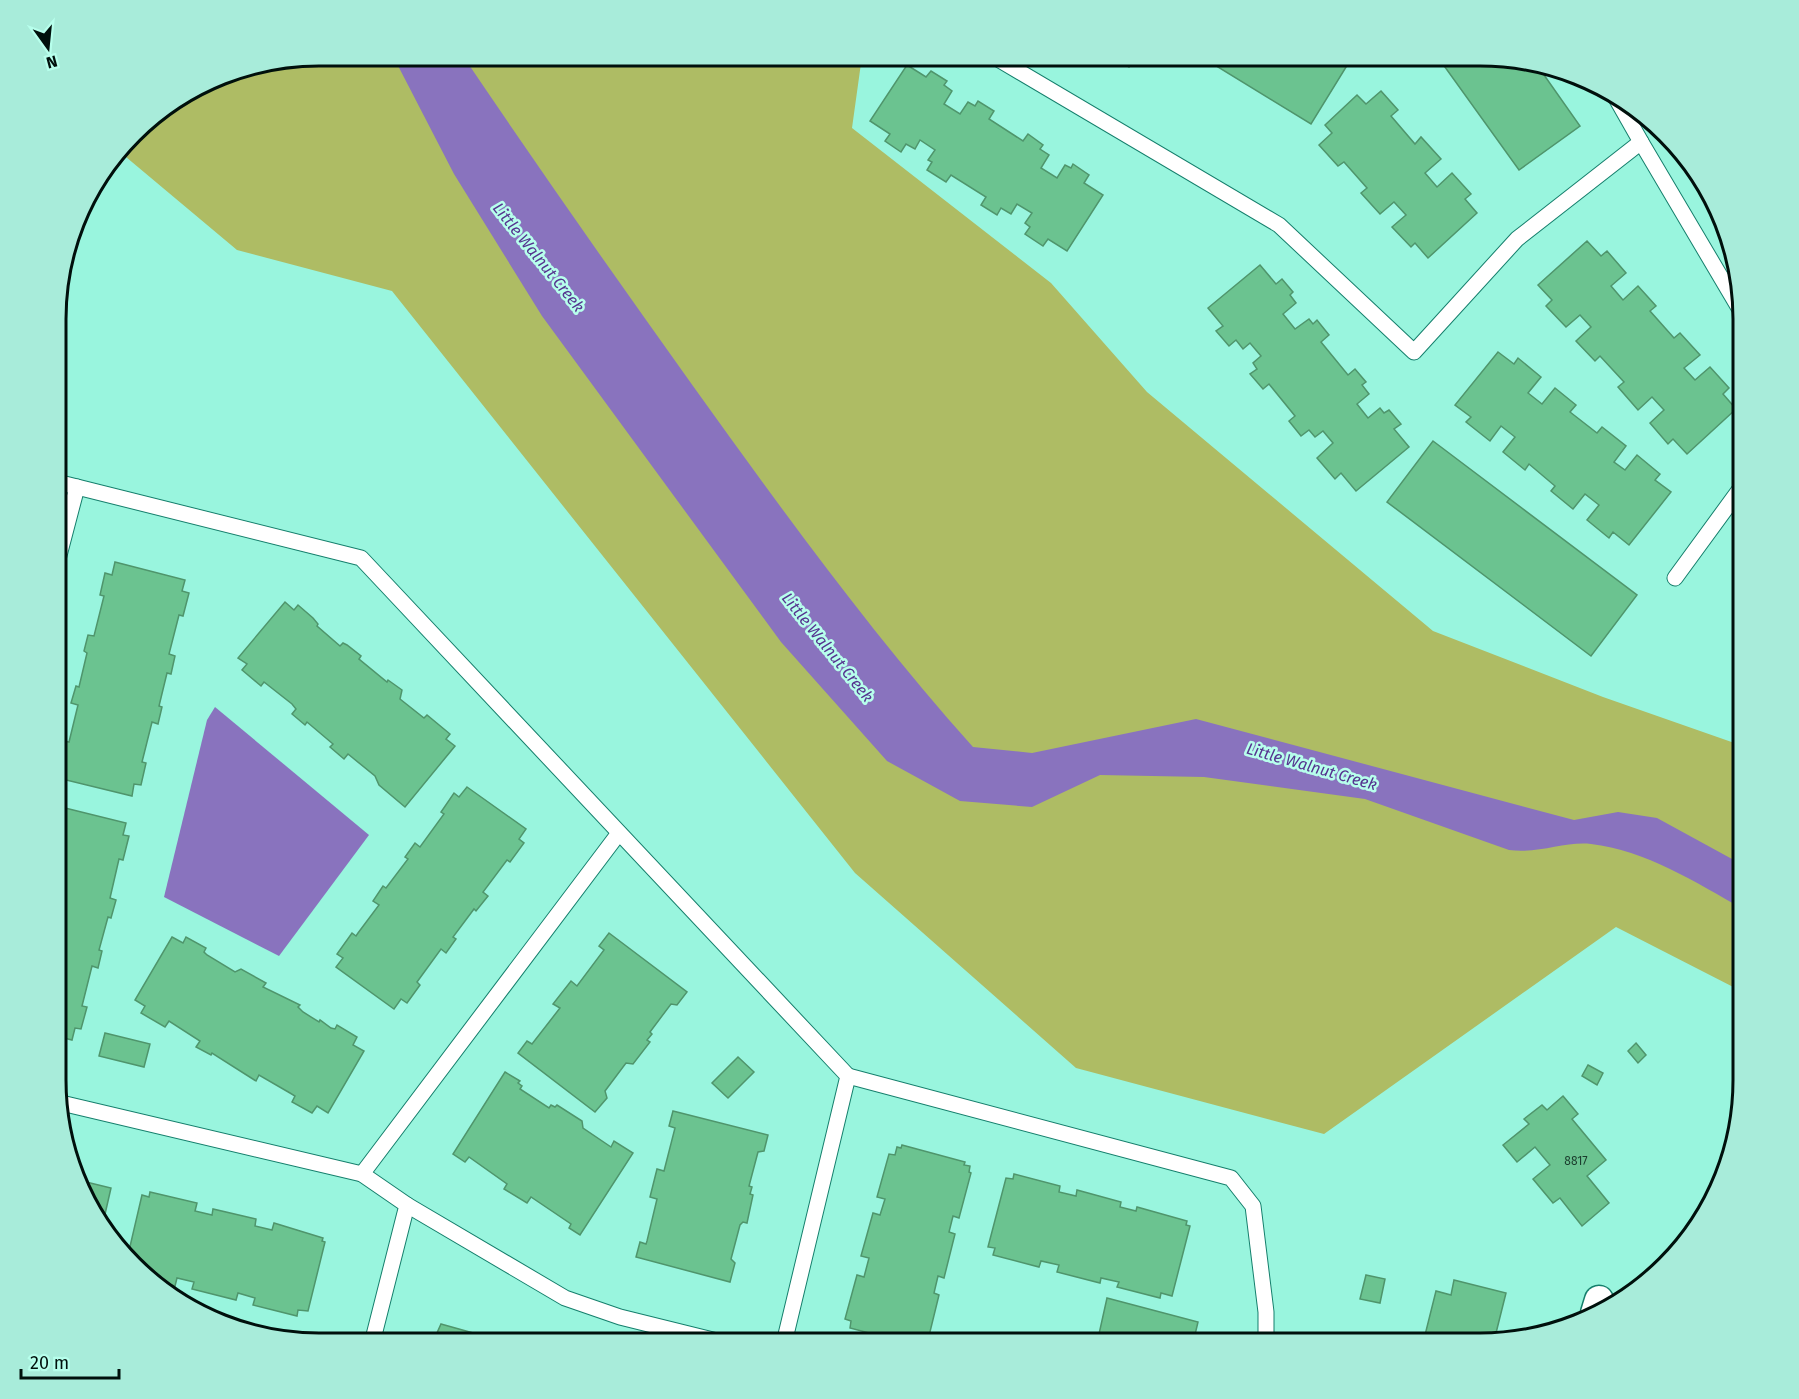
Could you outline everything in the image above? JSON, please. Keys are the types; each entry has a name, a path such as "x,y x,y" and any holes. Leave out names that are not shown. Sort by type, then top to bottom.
{"lane":[{"path":"1010,66 1280,225 1414,352 1517,239 1641,142"},
{"path":"1624,111 1732,295"},
{"path":"66,484 361,558 848,1076 1231,1178 1253,1206 1266,1312 1266,1333"},
{"path":"66,529 77,487"},
{"path":"1675,578 1733,499"},
{"path":"362,1174 619,833"},
{"path":"786,1333 848,1076"},
{"path":"67,1104 362,1174 407,1206 565,1298 620,1317 684,1333"},
{"path":"375,1333 407,1206"}],"green space":[{"path":"319,66 861,66 852,128 1051,283 1147,392 1433,631 1603,697 1733,742 1733,987 1616,927 1324,1134 1076,1068 855,873 392,291 237,250 125,156 165,118 207,92 238,79 286,68"}],"water":[{"name":"Little Walnut Creek","path":"398,66 470,66 635,304 794,525 899,660 973,747 1032,753 1196,719 1574,820 1618,812 1657,818 1733,860 1733,903 1651,860 1611,847 1572,844 1531,850 1509,850 1365,799 1204,777 1100,775 1032,807 960,801 887,761 781,642 542,316 454,174"},
{"path":"215,707 369,835 279,956 164,897 207,720"}],"building":[{"path":"906,66 926,77 931,71 947,81 944,85 952,91 944,104 960,114 968,102 975,106 978,101 994,111 989,119 1023,141 1028,134 1043,145 1040,149 1049,155 1041,168 1057,178 1065,165 1071,168 1073,164 1089,175 1084,183 1103,195 1067,251 1048,239 1043,246 1025,234 1030,227 1025,223 1032,213 1017,204 1011,214 1001,208 997,215 981,205 986,197 951,175 946,182 927,170 932,162 928,160 935,150 920,140 915,149 906,144 901,152 885,141 890,134 870,121"},
{"path":"1216,66 1347,66 1311,124"},
{"path":"1444,66 1513,68 1544,75 1580,126 1519,170"},
{"path":"1381,91 1398,110 1391,116 1415,144 1421,137 1441,159 1425,173 1437,187 1452,173 1471,194 1465,199 1477,213 1428,258 1415,243 1411,247 1392,227 1406,215 1394,202 1380,214 1361,193 1367,188 1344,162 1338,166 1319,145 1332,133 1325,125 1357,95 1366,104"},
{"path":"1587,241 1601,256 1607,251 1626,273 1611,286 1623,300 1638,286 1656,306 1650,311 1674,338 1680,333 1700,355 1684,368 1695,380 1710,367 1729,388 1723,394 1733,406 1733,412 1687,454 1673,439 1668,444 1650,423 1664,410 1652,397 1638,410 1618,387 1624,382 1600,356 1595,361 1576,341 1591,327 1580,315 1566,327 1546,306 1552,300 1538,285"},
{"path":"1260,265 1276,284 1282,279 1293,292 1290,295 1296,303 1283,314 1295,329 1309,319 1313,324 1317,320 1329,335 1321,342 1348,375 1355,369 1366,382 1362,385 1369,394 1357,404 1368,418 1380,408 1384,413 1389,410 1401,424 1394,429 1409,447 1356,491 1341,473 1335,479 1317,458 1333,443 1323,431 1315,437 1309,430 1301,436 1289,421 1295,416 1269,384 1263,389 1250,374 1257,369 1253,363 1261,356 1250,343 1243,349 1236,340 1229,346 1216,331 1223,326 1208,308"},
{"path":"1498,352 1514,364 1518,358 1541,377 1528,393 1542,404 1555,388 1576,405 1570,412 1597,433 1602,427 1626,446 1614,462 1625,470 1637,455 1660,474 1655,480 1671,492 1629,545 1613,532 1609,538 1587,520 1599,505 1585,494 1573,509 1551,491 1555,486 1529,464 1525,470 1503,452 1515,437 1501,426 1490,441 1466,422 1471,417 1455,405"},
{"path":"1433,441 1637,595 1591,656 1387,502"},
{"path":"115,562 185,580 182,591 189,593 183,616 179,615 169,654 175,656 171,674 167,673 159,706 162,707 158,724 152,722 142,762 146,763 141,785 134,784 132,796 66,780 66,741 69,742 78,705 71,703 76,686 79,687 87,653 84,651 88,635 94,636 104,596 100,595 105,573 112,575"},
{"path":"285,602 294,610 298,605 340,646 343,643 347,645 361,656 359,659 387,682 388,680 402,690 400,699 424,718 427,715 450,734 446,739 455,746 405,807 379,785 375,776 348,754 344,759 330,747 333,744 307,722 305,725 292,714 296,709 292,704 264,682 261,686 242,670 247,664 238,658"},
{"path":"467,787 526,829 519,839 524,843 510,862 507,860 483,892 488,896 476,911 474,909 453,937 456,939 446,953 441,949 417,982 420,985 407,1003 401,999 394,1009 336,967 343,958 337,954 352,933 356,936 379,905 373,901 383,886 386,888 408,859 405,857 415,843 420,847 444,814 441,812 454,793 459,797"},
{"path":"66,808 126,823 123,835 129,836 123,860 119,859 110,898 116,900 111,918 108,917 99,950 102,951 98,968 92,966 82,1006 87,1007 81,1029 75,1028 72,1040 66,1038"},
{"path":"609,933 687,992 677,1005 671,1004 650,1032 652,1034 647,1040 650,1042 633,1064 626,1063 605,1091 607,1098 595,1112 518,1053 527,1041 532,1044 560,1008 553,1004 571,981 577,986 604,950 599,946"},
{"path":"172,937 183,943 186,937 206,948 204,952 207,955 235,972 241,969 266,983 263,987 300,1005 298,1007 303,1012 319,1022 320,1020 335,1029 337,1025 357,1037 353,1045 364,1051 328,1113 317,1106 312,1113 292,1102 295,1096 259,1075 256,1081 212,1053 211,1055 196,1047 200,1041 169,1021 165,1027 141,1013 145,1006 135,1000"},
{"path":"105,1033 150,1044 144,1067 99,1056"},
{"path":"1636,1043 1646,1055 1638,1063 1628,1051"},
{"path":"738,1057 754,1072 728,1098 712,1083"},
{"path":"1588,1065 1603,1073 1597,1085 1582,1076"},
{"path":"505,1072 520,1081 518,1083 522,1086 520,1089 549,1108 551,1105 555,1107 557,1105 582,1121 583,1128 611,1147 614,1141 633,1153 580,1235 569,1228 571,1224 531,1197 527,1203 504,1189 507,1184 469,1157 465,1162 453,1154"},
{"path":"1563,1096 1578,1114 1572,1119 1606,1160 1587,1176 1609,1203 1582,1226 1560,1198 1553,1203 1533,1179 1550,1165 1535,1147 1517,1162 1503,1145 1529,1124 1524,1119 1542,1105 1547,1110"},
{"path":"673,1111 768,1135 764,1151 758,1152 749,1186 752,1187 750,1194 753,1195 747,1223 743,1222 740,1225 731,1259 735,1263 730,1282 636,1257 640,1242 646,1244 647,1241 657,1199 650,1197 657,1169 664,1171 675,1128 669,1126"},
{"path":"902,1145 965,1162 964,1165 970,1166 969,1172 971,1173 959,1218 953,1216 949,1232 955,1234 944,1278 938,1276 934,1293 939,1295 930,1333 869,1333 850,1328 851,1321 845,1319 857,1275 864,1277 869,1258 861,1256 873,1213 880,1215 885,1199 877,1197 889,1154 895,1155 897,1147 901,1148"},
{"path":"1014,1174 1060,1186 1059,1192 1076,1196 1077,1190 1121,1202 1120,1207 1136,1211 1137,1207 1187,1221 1186,1225 1190,1226 1172,1296 1161,1293 1160,1298 1117,1287 1119,1282 1101,1278 1100,1283 1057,1272 1059,1265 1041,1261 1039,1267 993,1255 995,1248 988,1247 1006,1178 1013,1179"},
{"path":"87,1182 111,1188 105,1214"},
{"path":"150,1192 197,1203 195,1211 212,1215 213,1209 256,1219 255,1226 272,1230 274,1223 323,1238 322,1241 325,1242 308,1311 298,1310 297,1316 253,1305 255,1298 238,1293 236,1300 192,1289 194,1282 177,1278 175,1286 165,1281 130,1248 142,1195 149,1197"},
{"path":"1366,1275 1385,1279 1380,1303 1360,1299"},
{"path":"1454,1280 1506,1293 1496,1332 1426,1333 1436,1291 1451,1295"},
{"path":"1107,1298 1198,1322 1195,1333 1099,1333"},
{"path":"441,1324 473,1333 437,1333"}]}
